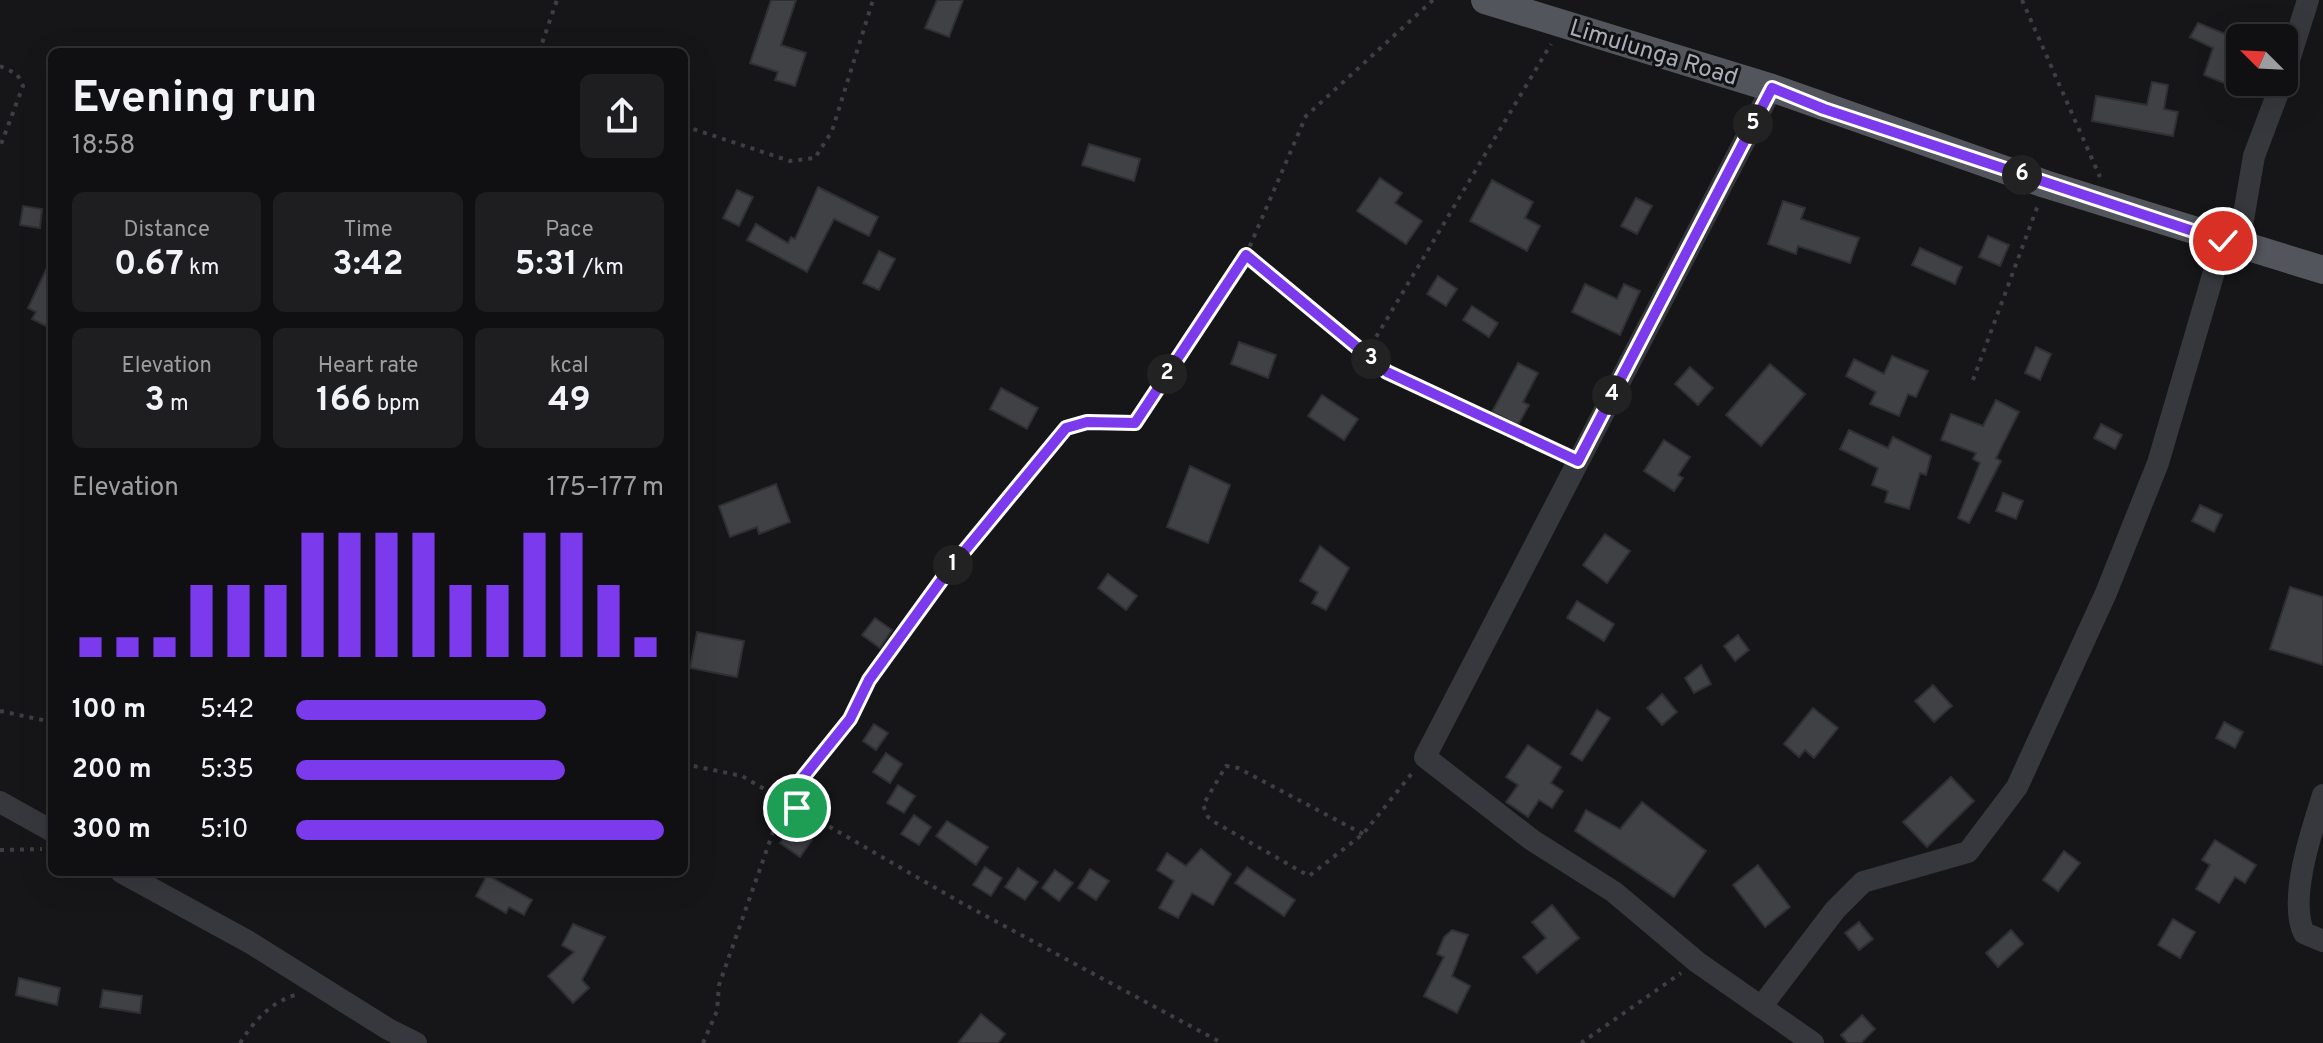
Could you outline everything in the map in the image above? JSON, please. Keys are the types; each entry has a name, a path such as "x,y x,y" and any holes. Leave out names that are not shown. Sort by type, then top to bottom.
{"main road":[{"name":"Limulunga Road","path":"1485,0 1772,88 2045,184 2323,270"}],"street":[{"path":"2298,32 2308,0"},
{"path":"1772,88 1425,757 1532,840 1614,892 1697,962 1813,1043"},
{"path":"1761,1007 1835,910 1863,882 1968,852 2017,787 2106,593 2158,463 2231,242 2254,156 2277,96"},
{"path":"2323,795 2310,836 2299,916 2304,933 2323,941"},
{"path":"0,802 48,829"},
{"path":"128,876 249,942 416,1043"}],"path":[{"path":"540,48 557,0"},
{"path":"688,127 790,161 815,158 832,131 873,0"},
{"path":"703,1043 717,1011 719,985 784,801 850,719 869,680 948,571 1066,428 1087,422 1135,423 1246,255 1306,116 1433,0"},
{"path":"2022,0 2112,205"},
{"path":"1366,354 1563,25"},
{"path":"0,66 17,74 23,86 0,147"},
{"path":"1973,380 2045,184"},
{"path":"1246,255 1387,372 1578,461"},
{"path":"0,711 48,721"},
{"path":"1363,834 1238,768 1226,766 1203,805 1208,817 1216,823 1309,876 1363,834 1425,757"},
{"path":"688,765 742,776 958,901 1222,1043"},
{"path":"0,850 48,849"},
{"path":"1581,1043 1697,962"},
{"path":"240,1043 252,1024 279,1000 320,987"}],"building":[{"path":"771,0 796,0 781,45 806,53 795,86 775,80 778,72 750,63"},
{"path":"937,0 963,0 949,37 925,28"},
{"path":"2198,23 2226,34 2226,84 2204,75 2213,48 2190,37"},
{"path":"2152,82 2168,85 2164,109 2178,112 2173,136 2092,121 2096,96 2147,105"},
{"path":"1089,144 1140,159 1134,181 1082,165"},
{"path":"1380,178 1402,193 1395,203 1422,221 1406,244 1357,211"},
{"path":"1492,180 1533,202 1525,218 1540,226 1527,251 1470,221"},
{"path":"818,187 878,217 869,236 834,219 807,272 747,240 756,224 788,243 791,237 795,239"},
{"path":"737,190 753,197 739,226 723,218"},
{"path":"1636,198 1652,206 1637,234 1621,226"},
{"path":"1783,201 1805,208 1801,219 1859,238 1850,263 1798,246 1796,254 1768,244"},
{"path":"23,206 42,209 40,228 20,225"},
{"path":"1988,236 2009,245 2000,266 1979,257"},
{"path":"1920,248 1962,267 1955,284 1912,265"},
{"path":"879,251 895,259 879,290 863,283"},
{"path":"48,266 48,324 46,326 32,319 36,312 28,308"},
{"path":"1438,276 1457,289 1446,306 1427,294"},
{"path":"1585,284 1617,299 1624,284 1640,291 1620,335 1572,312"},
{"path":"1472,306 1498,323 1489,337 1463,320"},
{"path":"1239,342 1276,355 1268,378 1231,364"},
{"path":"2036,347 2051,354 2040,380 2025,373"},
{"path":"1892,356 1928,371 1916,397 1908,394 1899,416 1870,404 1876,392 1846,376 1854,359 1884,374"},
{"path":"1518,363 1538,373 1523,402 1529,405 1518,425 1492,412"},
{"path":"1770,364 1805,394 1761,446 1726,415"},
{"path":"1690,367 1713,388 1698,405 1675,384"},
{"path":"1001,388 1038,408 1027,429 990,409"},
{"path":"1322,395 1358,419 1344,440 1308,416"},
{"path":"1996,400 2019,412 1996,458 2001,461 1969,523 1958,518 1980,463 1973,459 1976,453 1941,440 1951,414 1983,426"},
{"path":"2101,424 2122,435 2115,449 2094,438"},
{"path":"1849,430 1888,448 1893,437 1931,456 1926,475 1920,473 1909,509 1885,502 1888,491 1872,485 1878,468 1840,449"},
{"path":"1664,440 1690,457 1678,475 1683,478 1674,491 1644,471"},
{"path":"1190,466 1230,485 1208,543 1167,527"},
{"path":"776,484 790,522 759,534 757,527 730,537 719,506"},
{"path":"2003,493 2023,501 2016,519 1996,511"},
{"path":"2200,505 2222,515 2214,532 2192,521"},
{"path":"1605,534 1630,551 1607,583 1583,565"},
{"path":"1320,546 1349,568 1326,610 1312,603 1318,592 1300,581"},
{"path":"1108,574 1137,596 1126,610 1098,588"},
{"path":"2290,587 2323,597 2323,665 2270,649"},
{"path":"1577,601 1614,624 1604,641 1567,618"},
{"path":"875,618 892,630 880,648 862,635"},
{"path":"697,632 744,641 737,677 690,668"},
{"path":"1738,635 1749,650 1735,661 1724,646"},
{"path":"1701,665 1711,684 1694,693 1685,678"},
{"path":"1933,685 1952,706 1934,722 1915,701"},
{"path":"1662,694 1677,712 1662,725 1647,708"},
{"path":"1813,708 1838,728 1814,758 1805,750 1799,757 1784,744"},
{"path":"1597,710 1610,718 1582,761 1571,754"},
{"path":"2224,722 2243,732 2235,748 2216,738"},
{"path":"874,724 888,733 876,750 863,741"},
{"path":"1528,745 1561,767 1551,783 1563,791 1552,808 1539,800 1528,817 1506,802 1518,785 1506,777"},
{"path":"886,753 902,764 890,783 873,772"},
{"path":"1951,777 1974,801 1927,847 1903,822"},
{"path":"898,785 915,796 904,813 887,803"},
{"path":"1642,802 1706,851 1674,897 1575,831 1586,810 1620,829"},
{"path":"914,815 931,827 919,845 901,834"},
{"path":"947,821 988,847 976,865 936,836"},
{"path":"792,826 812,840 800,857 780,843"},
{"path":"2215,840 2256,865 2245,883 2235,877 2219,903 2196,889 2210,865 2202,860"},
{"path":"1201,849 1231,874 1213,905 1192,893 1178,918 1159,908 1174,881 1157,870 1167,853 1186,866"},
{"path":"2064,851 2080,863 2058,891 2043,880"},
{"path":"1758,865 1790,907 1765,927 1733,885"},
{"path":"985,867 1002,878 991,896 973,885"},
{"path":"1247,867 1295,900 1284,916 1235,883"},
{"path":"1018,868 1038,882 1025,900 1005,887"},
{"path":"1090,869 1109,881 1096,900 1078,888"},
{"path":"1055,870 1073,883 1059,901 1042,888"},
{"path":"489,876 532,900 524,915 509,907 506,913 476,896"},
{"path":"1552,905 1579,938 1537,973 1523,957 1546,938 1532,922"},
{"path":"2173,919 2195,932 2180,958 2158,945"},
{"path":"1859,922 1873,939 1859,950 1845,933"},
{"path":"573,924 605,937 582,980 589,988 573,1003 548,976 574,952 562,945"},
{"path":"1452,930 1468,935 1452,976 1470,986 1457,1013 1424,996 1444,957 1437,954 1444,937"},
{"path":"2011,930 2023,944 1998,967 1986,953"},
{"path":"19,978 60,988 57,1005 16,995"},
{"path":"103,990 142,996 140,1013 100,1007"},
{"path":"981,1014 1005,1034 998,1043 958,1043"},
{"path":"1862,1015 1875,1029 1861,1043 1848,1043 1841,1035"}],"route":[{"path":"797,808 784,801 850,719 869,680 948,571 1066,428 1087,422 1135,423 1246,255 1387,372 1578,461 1772,88 1824,109 2045,184 2223,241"}]}
